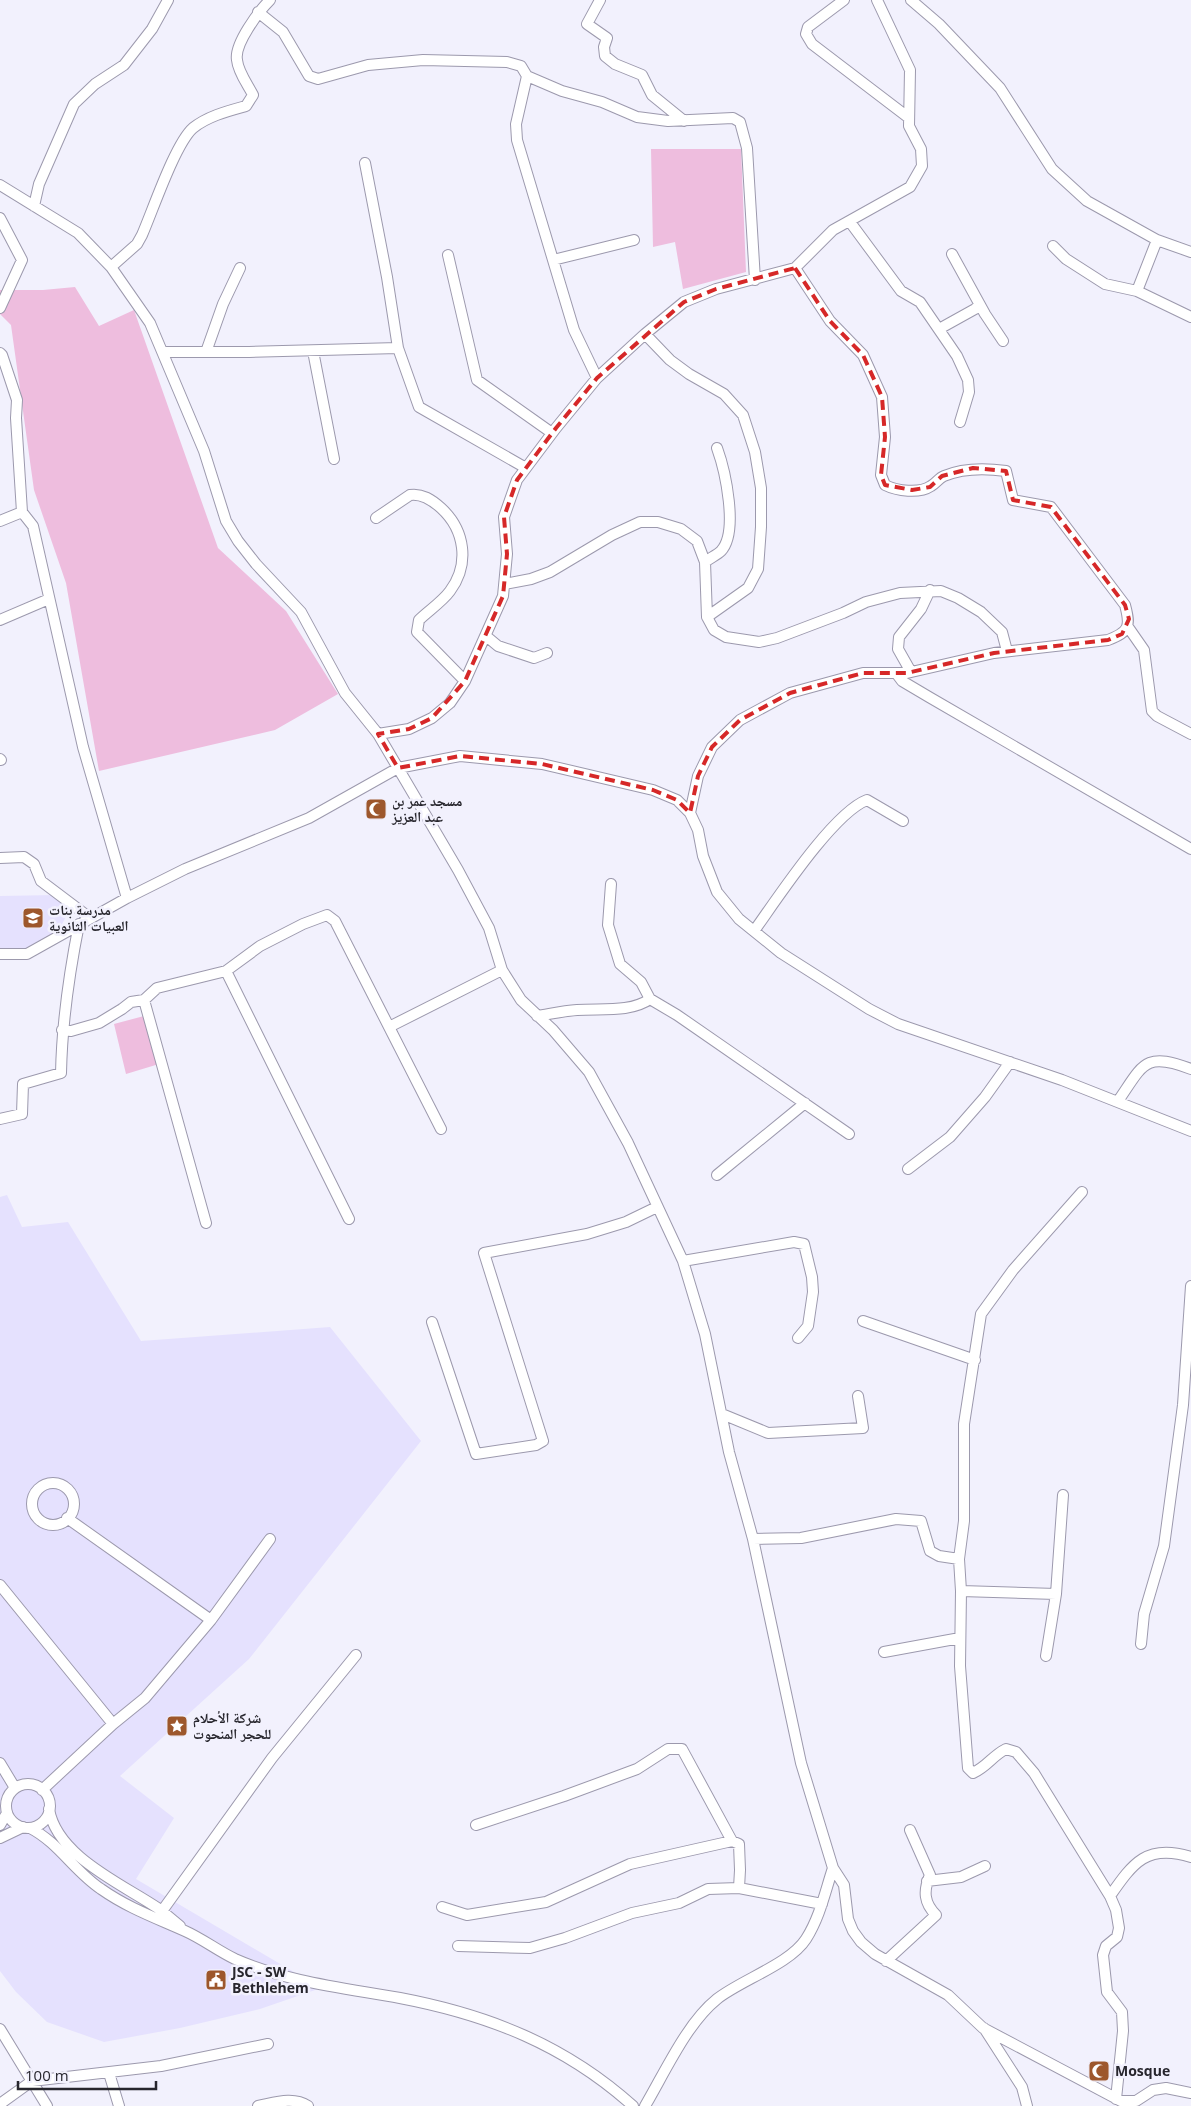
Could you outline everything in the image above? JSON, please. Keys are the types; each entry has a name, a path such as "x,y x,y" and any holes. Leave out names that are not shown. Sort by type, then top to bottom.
{"street":[{"path":"34,206 39,184 74,104 95,84 124,65 152,29 168,0"},
{"path":"111,267 137,244 176,154 192,129 219,115 246,106 250,101 253,95 237,62 236,54 251,23 258,12 270,0"},
{"path":"600,0 587,24 607,38 604,47 605,56 615,64 642,75 652,95 684,121"},
{"path":"844,0 808,27 806,34 812,44 909,118"},
{"path":"378,734 409,729 432,718 450,703 465,681 503,596 507,554 504,516 518,480 552,433 597,378 644,334 684,302 716,289 795,268 833,230 910,187 922,166 921,149 909,126 910,70 877,0"},
{"path":"911,0 939,24 1000,88 1052,169 1087,201 1157,240 1191,252"},
{"path":"258,12 283,32 309,76 318,79 368,65 423,60 507,62 521,66 526,76 516,124 517,140 574,330 597,378"},
{"path":"526,76 562,91 602,102 637,117 684,121 733,118 740,122 746,148 755,280"},
{"path":"365,163 387,277 398,348 418,407 526,468"},
{"path":"0,185 78,233 111,267 150,323 164,352 204,451 226,522 238,542 256,564 301,612 346,693 378,734 458,870 489,928 502,970 521,1000 553,1030 589,1072 628,1143 683,1260 705,1334 729,1452 752,1539 801,1763 833,1868 844,1885 848,1919 853,1932 861,1942 886,1960 948,1995 984,2028 1121,2102 1140,2102 1153,2090 1166,2088 1191,2093"},
{"path":"0,218 22,260 0,308"},
{"path":"850,222 901,291 920,302 957,356 968,380 969,392 960,422"},
{"path":"553,260 634,240"},
{"path":"1136,291 1157,240"},
{"path":"1053,246 1066,259 1106,284 1136,291 1191,317"},
{"path":"448,254 477,380 552,433"},
{"path":"952,254 1003,341"},
{"path":"206,352 223,304 240,268"},
{"path":"690,813 698,776 712,747 740,720 790,693 863,673 912,672 1007,651 1108,640 1122,634 1128,627 1129,619 1124,605 1063,522 1051,507 1013,500 1006,471 973,468 942,476 930,487 912,490 896,490 886,485 881,475 885,437 882,397 863,355 830,321 795,268"},
{"path":"939,329 975,309 980,304"},
{"path":"644,334 670,360 689,374 724,394 744,415 755,452 761,488 758,570 748,588 707,617"},
{"path":"164,352 398,348"},
{"path":"313,350 334,459"},
{"path":"0,353 17,400 16,418 22,512 33,526 83,747 127,898"},
{"path":"705,562 722,550 729,530 729,499 717,448"},
{"path":"376,518 416,494 425,496 441,509 458,528 462,539 462,560 456,579 449,592 418,620 417,632 465,681"},
{"path":"0,521 22,512"},
{"path":"505,584 531,579 550,572 612,535 640,522 658,522 681,529 697,541 705,562 707,617 714,630 726,637 760,642 777,638 826,620 866,602 900,592 930,590 941,591 958,598 981,612 1002,632 1007,651"},
{"path":"912,672 898,649 898,638 921,609 930,590"},
{"path":"0,620 49,599"},
{"path":"1128,627 1144,650 1152,711 1191,734"},
{"path":"486,636 498,646 534,658 547,653"},
{"path":"896,673 902,681 1191,849"},
{"path":"0,954 27,954 127,898 186,869 301,822 398,768 460,756 542,764 653,790 677,800 690,813 698,830 703,856 717,892 739,919 781,952 869,1009 898,1024 1118,1101 1191,1131"},
{"path":"754,931 820,840 857,804 867,800 903,821"},
{"path":"0,858 8,856 24,857 34,864 41,881 90,918"},
{"path":"611,884 608,926 620,964 641,982 650,999 677,1015 849,1134"},
{"path":"62,1030 71,1031 99,1023 131,1002 144,1000 157,988 226,971 260,946 303,924 327,915 335,921 441,1129"},
{"path":"0,1119 22,1114 23,1084 61,1073 62,1030 68,979 80,924"},
{"path":"389,1026 502,970"},
{"path":"226,971 349,1219"},
{"path":"537,1016 577,1010 622,1008 646,1002 650,999"},
{"path":"144,1000 206,1223"},
{"path":"1118,1101 1143,1065 1155,1060 1170,1061 1191,1070"},
{"path":"908,1169 950,1137 985,1097 1010,1062"},
{"path":"717,1175 805,1103"},
{"path":"1082,1192 1013,1270 981,1314 964,1424 964,1521 958,1559 961,1591 960,1666 968,1768 973,1773 985,1767 997,1753 1006,1749 1016,1752 1034,1773 1110,1896 1116,1910 1119,1928 1116,1937 1106,1946 1103,1956 1107,1992 1122,2012 1123,2031 1116,2098"},
{"path":"432,1322 476,1454 536,1445 543,1441 484,1253 587,1234 626,1222 657,1207"},
{"path":"683,1260 794,1242 804,1244 812,1277 813,1292 808,1326 798,1338"},
{"path":"1141,1644 1144,1614 1164,1546 1183,1405 1191,1286"},
{"path":"863,1321 975,1360"},
{"path":"722,1414 768,1433 863,1428 858,1396"},
{"path":"54,1483 67,1488 71,1493 74,1506 67,1518 55,1524 42,1521 37,1517 32,1504 36,1491 41,1486 54,1483"},
{"path":"1046,1656 1056,1594 1063,1495"},
{"path":"67,1518 211,1620"},
{"path":"752,1539 801,1538 896,1519 921,1521 930,1551 939,1556 958,1559"},
{"path":"42,1790 145,1698 211,1620 270,1539"},
{"path":"0,1585 114,1724"},
{"path":"961,1591 1056,1594"},
{"path":"884,1652 960,1638"},
{"path":"162,1911 272,1758 356,1655"},
{"path":"476,1825 638,1769 668,1749 682,1749 732,1841"},
{"path":"0,1763 15,1788"},
{"path":"0,1825 7,1814 7,1799 15,1788 29,1784 42,1790 47,1795 53,1822 61,1834 86,1861 117,1885 162,1911 186,1932"},
{"path":"0,1838 43,1822 49,1809"},
{"path":"7,1814 16,1824 26,1827 46,1838 100,1889 158,1921 186,1932 234,1959 288,1977 456,2010 519,2033 568,2056 606,2082 633,2106"},
{"path":"886,1960 936,1915 927,1906 927,1881 930,1875 910,1830"},
{"path":"442,1907 467,1915 546,1902 630,1864 732,1841 739,1844 739,1888"},
{"path":"1110,1896 1130,1868 1148,1856 1160,1851 1191,1857"},
{"path":"927,1881 961,1877 984,1866"},
{"path":"645,2106 696,2020 718,1998 784,1959 805,1941 820,1913 833,1868"},
{"path":"458,1946 530,1948 565,1938 632,1913 679,1903 708,1889 739,1888 822,1904"},
{"path":"984,2028 1022,2087 1027,2106"},
{"path":"0,2029 47,2106"},
{"path":"0,2104 32,2081 161,2066 268,2044"},
{"path":"109,2073 119,2106"},
{"path":"258,2106 287,2100 303,2103 308,2106"}],"highlighted area":[{"path":"795,268 830,321 863,355 882,397 885,437 881,475 885,485 912,490 930,487 942,476 973,468 1006,471 1013,500 1051,507 1125,605 1129,619 1122,634 1108,640 994,653 907,673 863,673 790,693 740,720 712,747 698,776 690,813 677,800 653,790 542,764 460,756 398,768 378,734 409,729 432,718 465,681 503,596 507,554 504,517 517,480 556,428 597,378 684,302 716,289"}],"shaded area":[{"path":"651,149 741,149 746,272 683,289 675,242 653,247"},
{"path":"75,287 99,326 134,310 218,548 286,611 338,694 275,730 99,771 66,583 34,490 11,325 0,314 0,290 43,290"},
{"name":"مدرسة بنات العبيات الثانوية","path":"56,895 71,907 59,930 28,949 0,948 0,896"},
{"path":"144,1016 159,1064 126,1074 114,1024"},
{"path":"7,1195 22,1227 68,1222 141,1341 330,1327 421,1441 249,1659 120,1776 174,1818 136,1879 321,1988 260,2009 180,2028 104,2042 47,2022 16,1992 0,1971 0,1197"}],"place":[{"name":"مسجد عمر بن عبد العزيز","path":"376,809"},
{"name":"مدرسة بنات العبيات الثانوية","path":"33,918"},
{"name":"شركة الأحلام للحجر المنحوت","path":"177,1726"},
{"name":"JSC - SW Bethlehem","path":"216,1980"},
{"name":"Mosque","path":"1099,2071"}]}
